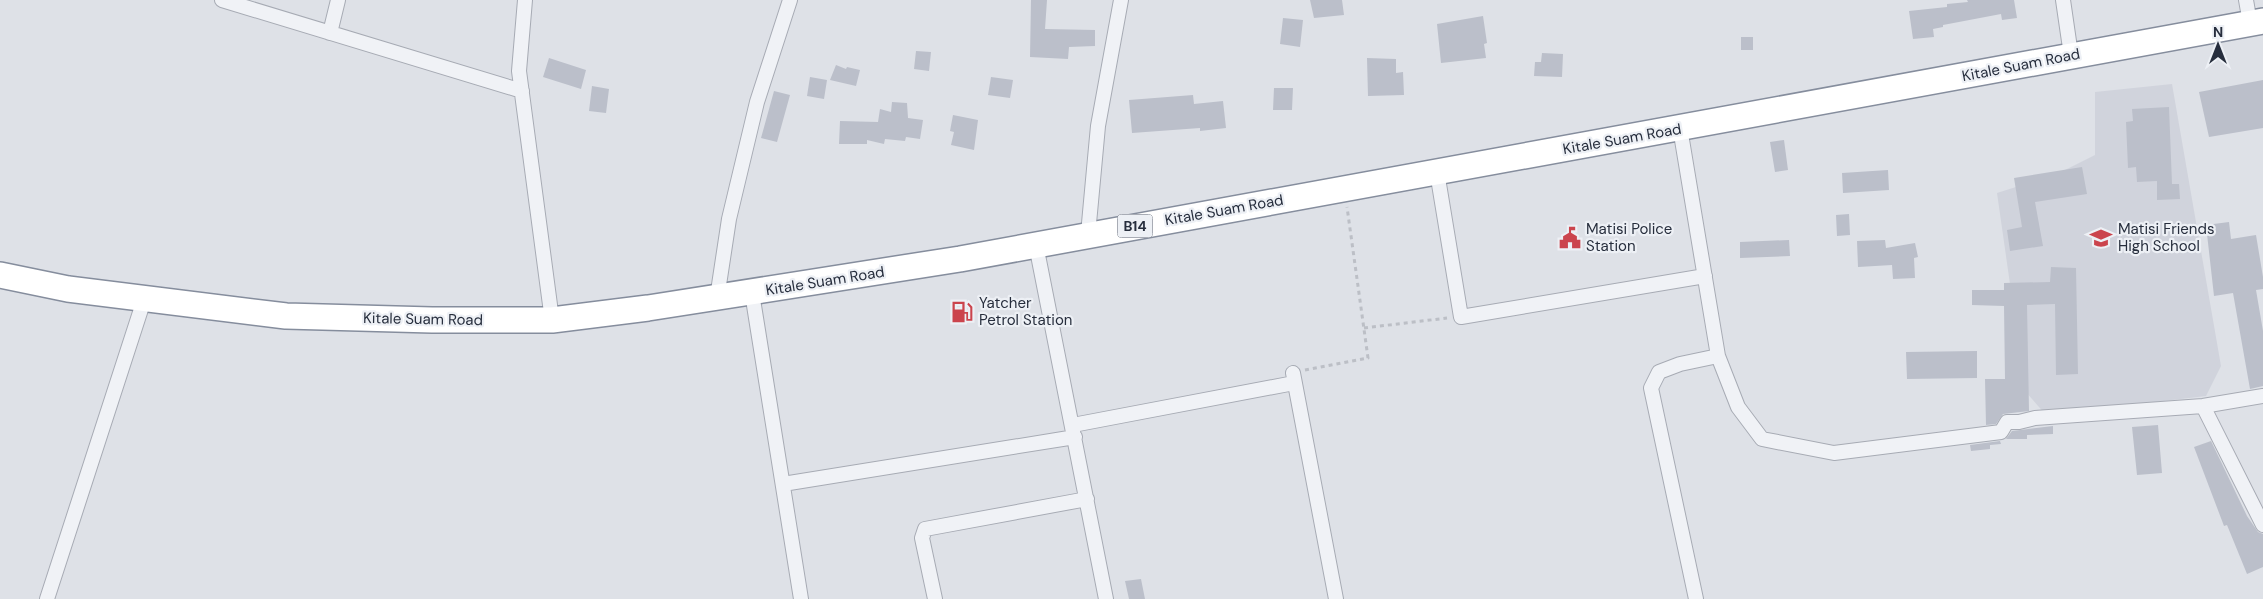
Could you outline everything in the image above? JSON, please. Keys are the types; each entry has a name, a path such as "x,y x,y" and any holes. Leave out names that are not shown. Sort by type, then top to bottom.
{"highway":[{"name":"Kitale Suam Road","path":"0,274 68,289 144,300 286,316 432,320 552,320 752,293 960,260 1088,234 1680,128 2071,55 2253,15"}],"street":[{"path":"222,0 522,91"},
{"path":"330,33 338,0"},
{"path":"525,0 519,71 552,320"},
{"path":"717,298 729,219 755,110 790,0"},
{"path":"1088,234 1098,126 1121,0"},
{"path":"2063,0 2071,55"},
{"path":"1680,128 1718,356 1738,407 1762,439 1834,453 2001,432 2007,422 2019,422 2035,418 2203,406 2263,396"},
{"path":"1437,172 1461,317 1705,276"},
{"path":"1036,245 1106,599"},
{"path":"752,293 801,599"},
{"path":"47,599 144,300"},
{"path":"1696,599 1652,388 1659,372 1680,364 1718,356"},
{"path":"783,484 1074,431 1293,378 1336,599"},
{"path":"2203,406 2263,525"},
{"path":"935,599 922,538 925,529 1087,499"}],"path":[{"path":"1293,378 1368,358 1345,189"},
{"path":"1364,328 1461,317"}],"shaded area":[{"name":"Matisi Friends High School","path":"2172,84 2221,366 2206,396 2046,415 2018,383 2010,284 1997,193 2057,174 2095,155 2095,92"}],"building":[{"path":"1031,0 1047,0 1045,29 1095,30 1095,46 1069,47 1068,59 1030,57"},
{"path":"1310,0 1342,0 1344,15 1314,18"},
{"path":"1967,0 2014,0 2017,18 2002,20 2001,14 1943,25 1943,27 1933,29 1934,37 1913,39 1909,11 1947,7 1947,4 1968,2"},
{"path":"1483,16 1487,43 1484,44 1486,58 1441,63 1437,24"},
{"path":"1283,18 1303,20 1300,47 1280,44"},
{"path":"1741,37 1753,37 1753,50 1741,50"},
{"path":"916,51 931,52 929,71 914,69"},
{"path":"1542,53 1563,54 1562,77 1534,76 1535,62 1541,62"},
{"path":"549,58 586,70 581,89 543,77"},
{"path":"1367,58 1396,59 1396,73 1403,72 1404,95 1368,96"},
{"path":"836,65 846,69 847,67 860,70 856,86 830,80"},
{"path":"810,77 827,80 824,99 807,96"},
{"path":"991,77 1013,80 1010,98 988,95"},
{"path":"2263,80 2263,128 2209,137 2199,92"},
{"path":"592,86 609,89 606,113 589,111"},
{"path":"1274,88 1293,88 1292,110 1273,110"},
{"path":"774,91 790,95 777,142 761,138"},
{"path":"1193,95 1194,104 1223,101 1226,128 1200,131 1200,128 1132,133 1129,100"},
{"path":"892,102 907,103 908,118 923,120 920,139 906,137 905,141 885,139 884,144 867,140 867,144 839,144 840,121 878,122 880,109 891,112"},
{"path":"2169,107 2172,184 2179,184 2180,199 2157,200 2157,181 2137,182 2136,167 2128,168 2126,122 2133,121 2132,109"},
{"path":"953,115 978,120 974,150 951,145 954,132 950,131"},
{"path":"1784,140 1788,170 1775,172 1770,142"},
{"path":"2082,167 2087,194 2035,202 2043,246 2010,251 2007,230 2022,227 2014,178"},
{"path":"1888,170 1889,190 1843,193 1842,173"},
{"path":"1849,214 1850,235 1837,236 1836,215"},
{"path":"2229,222 2231,239 2256,235 2263,277 2263,289 2256,290 2263,331 2263,386 2250,389 2233,293 2214,296 2206,225"},
{"path":"1789,240 1790,256 1740,258 1740,242"},
{"path":"1885,240 1886,248 1915,243 1918,257 1914,258 1915,278 1893,279 1892,265 1858,267 1857,241"},
{"path":"2051,267 2076,268 2078,374 2056,375 2055,304 2027,305 2029,411 2003,414 1996,424 1986,425 1985,379 2005,379 2004,306 1972,305 1972,290 2004,290 2004,283 2050,282"},
{"path":"1977,351 1977,378 1907,379 1906,352"},
{"path":"2158,425 2162,473 2137,475 2132,427"},
{"path":"2053,426 2053,434 2027,435 2027,439 2006,439 2012,431"},
{"path":"2000,441 2001,444 1990,445 1990,449 1971,451 1970,445"},
{"path":"2211,441 2247,516 2258,532 2263,534 2263,567 2247,574 2227,525 2224,526 2194,447"},
{"path":"1141,579 1145,599 1129,599 1125,581"}],"place":[{"name":"Matisi Police Station","path":"1570,238"},
{"name":"Matisi Friends High School","path":"2101,238"},
{"name":"Yatcher Petrol Station","path":"962,312"}]}
